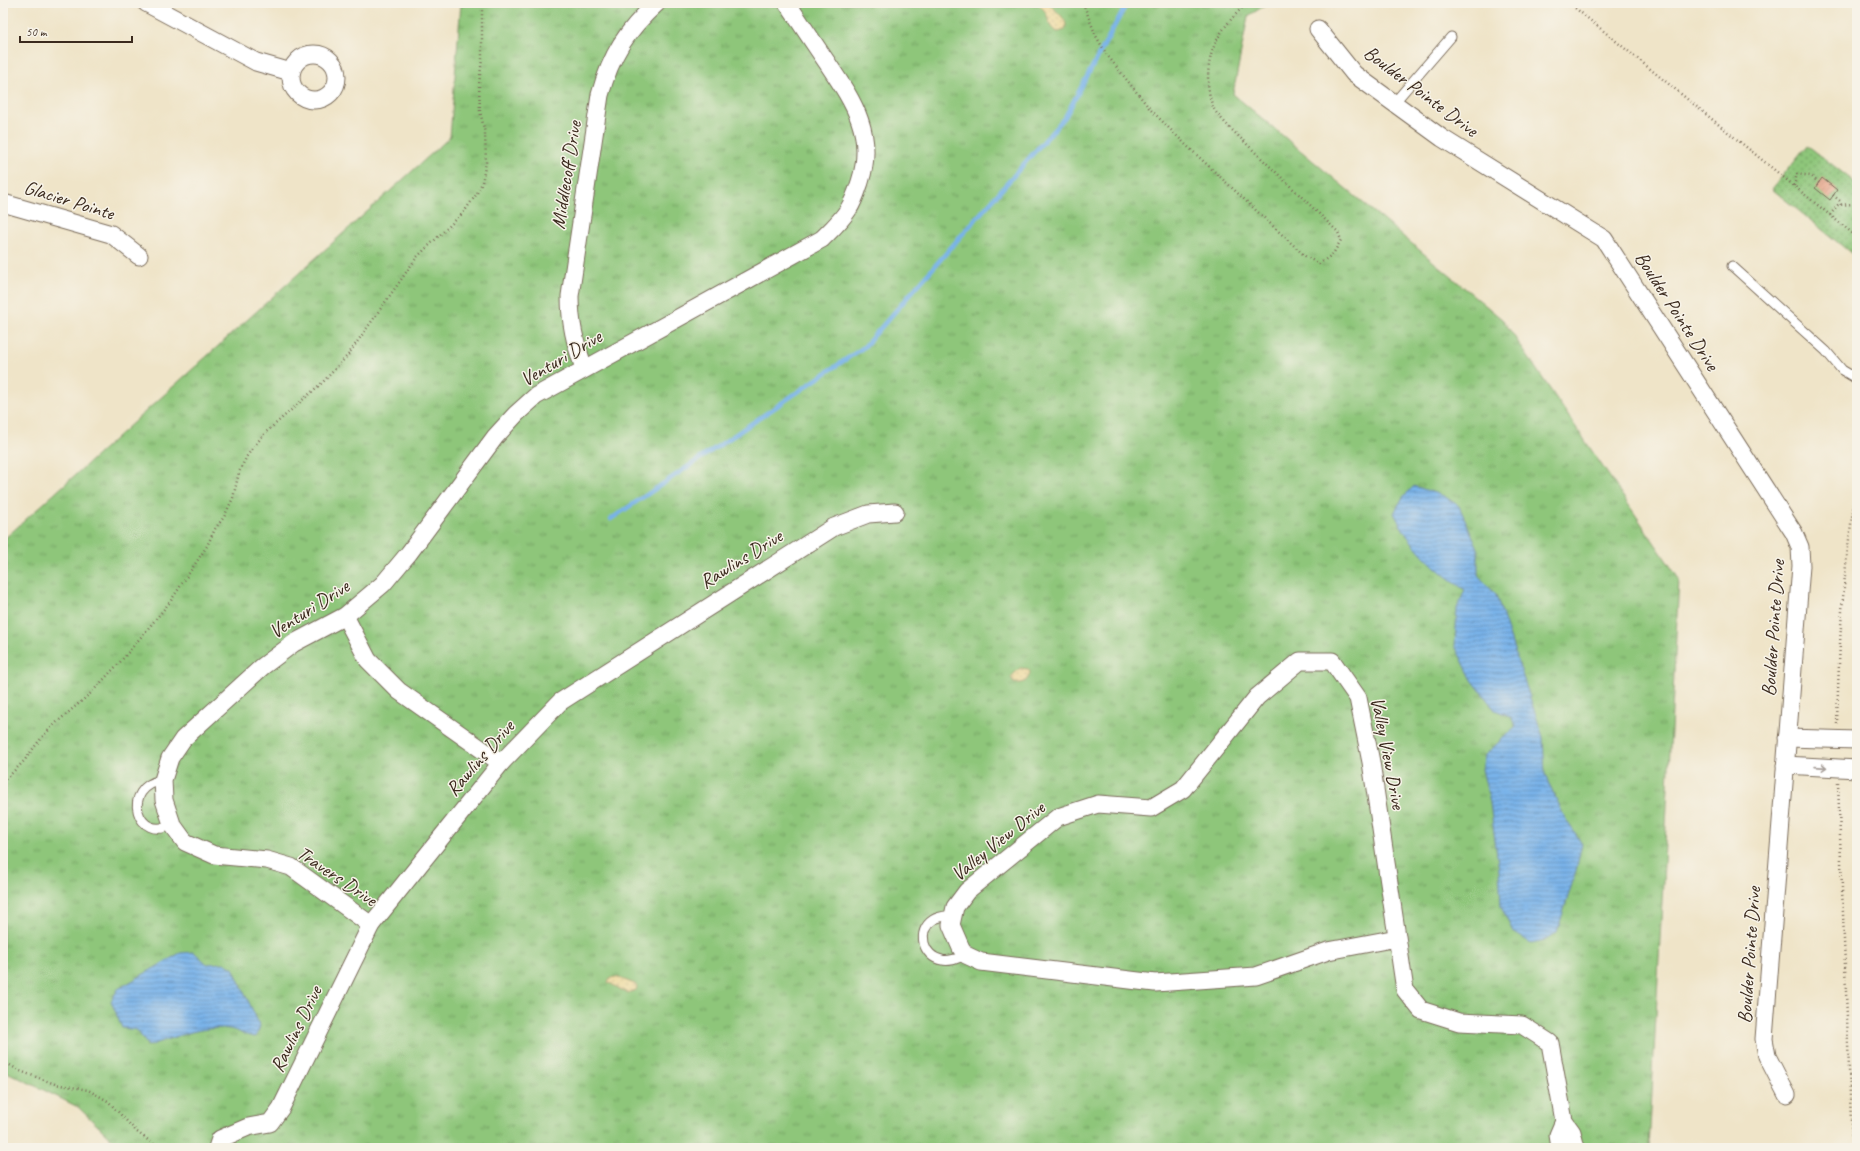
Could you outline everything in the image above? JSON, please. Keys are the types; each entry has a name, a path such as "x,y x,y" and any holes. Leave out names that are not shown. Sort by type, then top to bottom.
{"street":[{"path":"146,3 256,62 291,72"},
{"name":"Middlecoff Drive","path":"584,368 574,341 570,318 570,296 600,95 607,70 617,50 627,35 657,3"},
{"name":"Venturi Drive","path":"164,800 163,780 170,758 183,739 262,667 294,643 345,616 383,584 409,553 495,438 516,414 536,396 584,368 822,239 849,209 864,171 864,136 859,116 851,98 787,3"},
{"name":"Boulder Pointe Drive","path":"1318,29 1354,74 1442,138 1604,238 1787,521 1800,547 1801,566 1764,1038 1767,1056 1787,1095"},
{"name":"Glacier Pointe","path":"3,203 111,234 139,256"},
{"name":"Rawlins Drive","path":"217,1148 220,1139 248,1127 270,1124 281,1108 371,925 501,763 560,702 725,595 834,527 868,514 895,512"},
{"path":"345,616 368,660 399,691 501,763"},
{"name":"Valley View Drive","path":"966,955 961,948 951,925 955,907 967,891 1058,817 1098,804 1151,808 1183,789 1257,697 1300,661 1332,661 1358,698 1371,762 1405,990 1421,1010 1459,1022 1522,1025 1550,1043 1564,1121 1572,1132 1576,1148"},
{"path":"1787,738 1857,740"},
{"path":"1785,765 1857,769"},
{"name":"Travers Drive","path":"164,800 172,824 185,842 214,855 267,860 291,867 371,925"},
{"path":"966,955 980,962 1155,983 1256,976 1328,951 1397,938"},
{"name":"Valley View Drive","path":"1560,1148 1558,1135 1564,1121"}],"lane":[{"path":"1394,103 1451,37"},
{"path":"1732,266 1826,351 1842,370 1857,379"},
{"path":"163,780 153,782 145,786 137,801 137,809 140,817 152,828 160,830 172,824"},
{"path":"954,915 938,918 927,926 924,933 926,948 930,954 944,961 966,955"}],"path":[{"path":"3,782 56,723 91,693 121,661 170,602 207,546 215,529 224,517 233,498 239,472 253,448 264,434 323,382 348,355 417,257 464,212 476,195 482,183 486,162 485,133 480,111 479,84 482,59 482,3"},
{"path":"1083,3 1097,38 1107,54 1150,109 1186,145 1305,256 1319,264 1333,254 1341,240 1338,232 1229,127 1213,108 1208,87 1208,66 1214,44 1224,28 1247,3"},
{"path":"1569,3 1857,237"},
{"path":"1794,186 1797,174 1811,176 1819,183"},
{"path":"1833,195 1840,200 1841,204"},
{"path":"1830,215 1838,205 1853,204 1857,206"},
{"path":"1837,725 1839,639 1842,595 1857,486"},
{"path":"1838,781 1852,1148"},
{"path":"3,1061 20,1071 56,1084 88,1090 108,1101 137,1132 159,1148"}],"green space":[{"path":"461,3 1269,3 1248,16 1233,94 1503,320 1679,579 1649,1148 121,1148 78,1107 3,1070 3,540 450,137"},
{"path":"1807,145 1857,184 1857,258 1772,189"}],"sand":[{"path":"1037,3 1049,3 1061,15 1065,22 1065,30 1058,32 1052,29 1045,12"},
{"path":"1020,668 1028,669 1030,672 1028,678 1025,682 1014,683 1011,677"},
{"path":"616,977 635,984 637,987 636,990 627,993 608,982 610,978"}],"water":[{"path":"1414,486 1444,496 1459,506 1478,548 1478,575 1496,595 1543,737 1545,775 1566,820 1582,843 1576,871 1557,932 1546,940 1531,943 1513,932 1501,907 1499,871 1490,803 1482,769 1485,755 1516,726 1510,716 1495,710 1472,680 1455,646 1457,608 1465,590 1434,566 1424,556 1400,525 1394,513 1403,497"},
{"path":"194,952 207,964 224,963 233,968 260,1026 256,1037 230,1029 219,1028 188,1033 148,1046 137,1030 122,1028 111,1001 118,989 180,953"}],"building":[{"path":"1822,178 1837,190 1830,200 1815,188"}],"waterway":[{"path":"611,519 864,347 1065,117 1127,3"}]}
